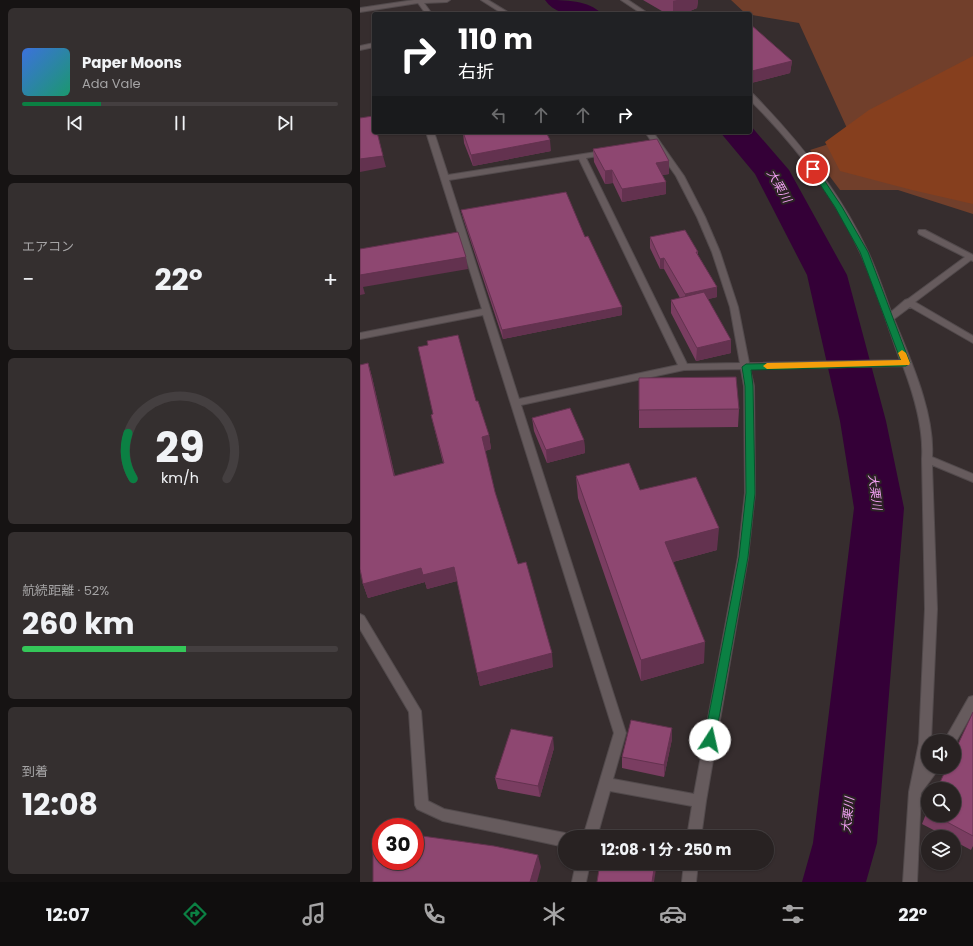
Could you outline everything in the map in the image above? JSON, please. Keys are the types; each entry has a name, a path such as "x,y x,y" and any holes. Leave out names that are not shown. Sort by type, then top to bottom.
{"street":[{"path":"370,0 375,8"},
{"path":"360,10 420,1 447,0"},
{"path":"484,0 505,12"},
{"path":"624,0 643,12"},
{"path":"420,1 428,12"},
{"path":"360,48 372,45"},
{"path":"752,98 791,140 821,180 839,207 864,252 889,318 902,363 917,391 928,444 927,458 931,609 925,743 915,792 910,882"},
{"path":"431,134 446,178 620,733 592,830"},
{"path":"650,134 653,143 680,176 701,217 713,245 734,307 749,367 750,493 744,557 698,801 695,830"},
{"path":"446,178 611,151"},
{"path":"581,156 684,367"},
{"path":"889,318 908,302 972,257 922,232"},
{"path":"908,302 973,340"},
{"path":"360,336 487,311"},
{"path":"516,403 684,367 902,363"},
{"path":"927,458 973,478"},
{"path":"360,619 415,711 422,805 443,815 558,839"},
{"path":"954,734 973,701"},
{"path":"915,792 929,774"},
{"path":"606,784 698,801"},
{"path":"579,882 582,870"},
{"path":"689,882 690,870"}],"shaded area":[{"path":"731,0 973,0 973,214 898,190 840,190 810,150 851,137 799,23 752,15 752,12 744,12"},
{"path":"973,56 973,204 840,171 825,142 869,110"}],"building":[{"path":"752,26 792,61 752,71"},
{"path":"372,116 372,134 378,134 383,156 360,159 360,118"},
{"path":"464,134 547,134 550,140 471,155"},
{"path":"657,139 669,161 656,163 666,182 622,189 612,170 605,171 593,149"},
{"path":"566,192 585,237 588,236 622,307 502,330 461,210"},
{"path":"685,230 717,287 685,294 664,258 660,259 650,237"},
{"path":"458,232 466,257 360,275 360,249"},
{"path":"704,292 731,340 697,348 671,300"},
{"path":"458,335 476,401 478,401 489,435 482,437 495,492 518,564 526,562 552,653 477,673 454,567 423,575 421,568 363,584 360,569 360,365 368,363 394,476 444,463 431,415 433,414 418,347 428,345 427,341"},
{"path":"736,377 739,409 639,410 639,378"},
{"path":"570,408 584,440 546,450 532,418"},
{"path":"629,463 640,490 696,477 719,528 665,542 705,642 641,660 576,476"},
{"path":"973,712 973,836 947,822 961,822 961,782 940,782 944,774 961,774 961,738"},
{"path":"631,720 672,728 664,765 622,757"},
{"path":"511,729 553,737 538,786 495,778"},
{"path":"424,836 494,846 538,855 530,882 373,882 373,870 424,870"},
{"path":"599,870 654,870 652,882 597,882"}],"waterway":[{"name":"大栗川","path":"560,0 583,12"},
{"name":"大栗川","path":"739,134 771,170 827,275 863,421 879,508 845,843 834,882"}],"slow traffic":[{"path":"767,366 906,363 902,353"}],"route":[{"path":"710,740 744,557 750,493 749,386 746,367 906,363 864,252 839,207 813,169"}]}
